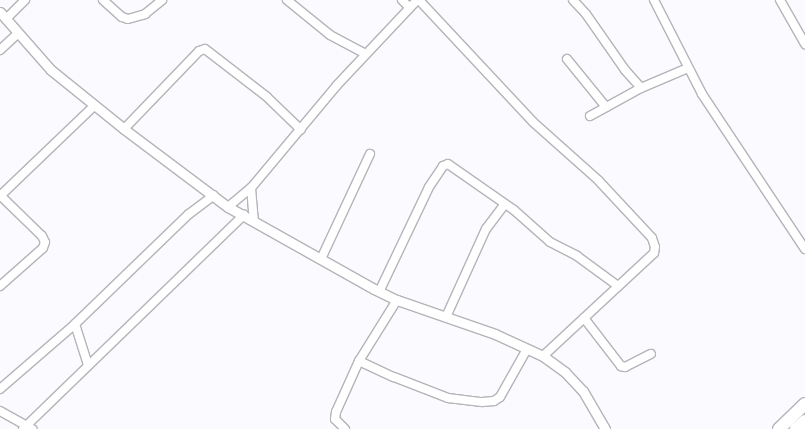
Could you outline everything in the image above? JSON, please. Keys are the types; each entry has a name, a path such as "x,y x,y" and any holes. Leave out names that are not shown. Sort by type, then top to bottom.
{"highway":[{"path":"779,429 805,404"},
{"path":"796,429 805,420"}],"street":[{"path":"25,0 3,16 51,70 124,130 228,207 379,292 495,334 543,356 565,372 583,391 605,429"},
{"path":"103,0 122,17 128,19 145,14 162,0"},
{"path":"287,0 330,35 365,54"},
{"path":"402,0 409,7"},
{"path":"228,207 251,188 365,54 409,7 418,0 533,122 598,180 652,238 655,247 654,253 543,356"},
{"path":"573,0 632,79 641,88"},
{"path":"654,0 702,94 805,249"},
{"path":"780,0 805,44"},
{"path":"0,50 18,33"},
{"path":"124,130 199,51 205,49 267,97 301,130"},
{"path":"567,59 606,107"},
{"path":"590,116 641,88 688,68"},
{"path":"0,286 43,248 46,242 0,195 94,106"},
{"path":"321,260 370,154"},
{"path":"379,292 429,187 443,166 451,165 505,204 550,242 577,256 618,286"},
{"path":"251,188 254,221"},
{"path":"0,389 75,324 190,214 214,195"},
{"path":"446,317 486,229 505,204"},
{"path":"0,410 27,428 88,365 204,256 244,215"},
{"path":"345,429 335,419 336,412 359,360 397,300"},
{"path":"584,318 622,366 625,367 651,354"},
{"path":"75,324 88,365"},
{"path":"359,360 394,377 448,398 482,402 494,401 500,397 527,348"}]}
